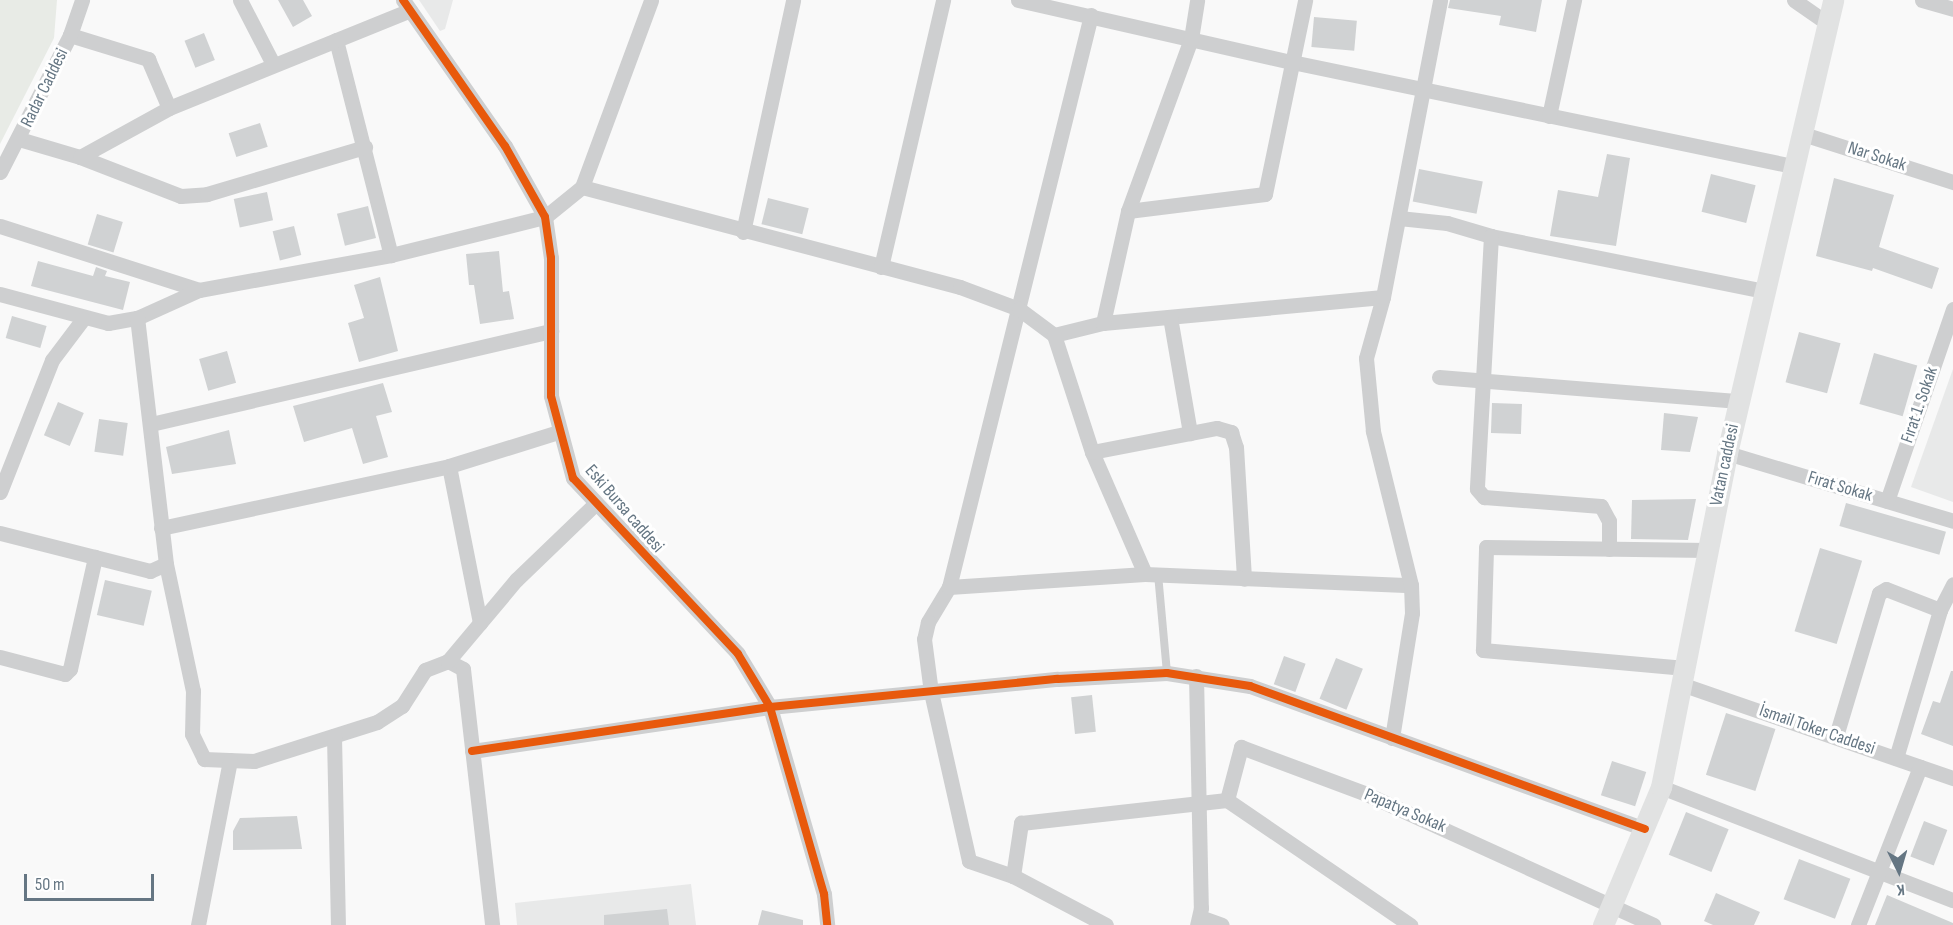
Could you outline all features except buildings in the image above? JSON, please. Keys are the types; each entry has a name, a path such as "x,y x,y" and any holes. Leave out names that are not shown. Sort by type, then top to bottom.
{"street":[{"name":"Radar Caddesi","path":"0,172 19,140 70,35 81,0"},
{"path":"240,0 273,64"},
{"path":"0,294 83,319 108,323 137,318 199,290 391,255 545,217 582,187 651,0"},
{"path":"743,232 793,0"},
{"path":"881,267 943,0"},
{"path":"1018,0 1059,5 1091,15 1292,62 1793,166"},
{"path":"1103,323 1128,211 1191,39 1197,0"},
{"path":"1128,211 1265,194 1305,0"},
{"path":"1392,738 1412,613 1411,585 1373,430 1366,358 1383,297 1425,90 1440,0"},
{"path":"1549,116 1574,0"},
{"path":"1794,0 1827,23"},
{"name":"Vatan caddesi","path":"1608,917 1662,787 1727,453 1800,133 1833,0"},
{"path":"1922,0 1953,9"},
{"path":"80,157 169,108 336,40 406,5"},
{"name":"Eski Bursa caddesi","path":"406,5 505,146 545,217 551,258 551,396 558,432 573,478 738,654 770,707 824,894 827,925"},
{"path":"1091,15 948,587 928,622 924,639 931,692 969,861 1013,876 1106,925"},
{"path":"70,35 148,59 169,108"},
{"path":"336,40 391,255"},
{"name":"Nar Sokak","path":"1800,133 1953,182"},
{"path":"19,140 80,157 181,196 207,194 365,147"},
{"path":"582,187 743,232 960,287 1019,309 1054,335 1092,452 1152,574"},
{"path":"1399,218 1447,223 1491,236 1764,291"},
{"path":"0,226 199,290"},
{"path":"1491,236 1480,383 1477,489 1484,497 1601,506 1609,521 1609,549 1708,550"},
{"path":"1054,335 1103,323 1383,297"},
{"name":"Fırat 1. Sokak","path":"1887,501 1953,309"},
{"path":"1170,317 1190,432"},
{"path":"137,318 166,564 193,691 192,734 204,759 255,761 377,722 402,706 425,670 448,661 516,580 596,503"},
{"path":"0,492 52,360 83,319"},
{"path":"151,424 551,331"},
{"path":"1439,377 1480,383 1739,401"},
{"path":"1092,452 1217,428 1231,432 1236,447 1244,579"},
{"path":"161,528 449,466 558,432"},
{"name":"Fırat Sokak","path":"1727,453 1953,521"},
{"path":"449,466 480,623"},
{"path":"0,533 150,571 166,564"},
{"name":"İsmail Toker Caddesi","path":"1609,549 1486,547 1483,650 1683,676 1836,736 1953,778"},
{"path":"0,657 65,674 70,669 94,557"},
{"path":"948,587 1152,574 1411,585"},
{"path":"1896,758 1940,609 1953,584"},
{"path":"1836,736 1879,593 1886,589 1940,609"},
{"path":"448,661 464,669 492,925"},
{"path":"472,751 770,707 1167,673 1250,686 1644,829"},
{"path":"1196,676 1198,921 1222,925"},
{"path":"334,736 338,925"},
{"name":"Papatya Sokak","path":"1227,800 1241,747 1437,825 1608,917"},
{"path":"198,925 230,760"},
{"path":"1858,925 1920,767"},
{"path":"1662,787 1953,900"},
{"path":"1013,876 1021,823 1227,800 1410,925"},
{"path":"1608,917 1653,925"}],"lane":[{"path":"1152,574 1167,673"}],"shaded area":[{"path":"0,0 57,0 54,38 0,144"},
{"path":"419,0 453,0 445,29 440,31"},
{"path":"1953,369 1953,502 1911,487"},
{"path":"691,884 696,925 517,925 515,903"}],"cycle path":[{"path":"403,0 505,146 545,217 551,258 551,396 573,478 738,654 770,707 824,894 827,925"},
{"path":"472,751 770,707 1058,679 1167,673 1250,686 1645,829"}]}
